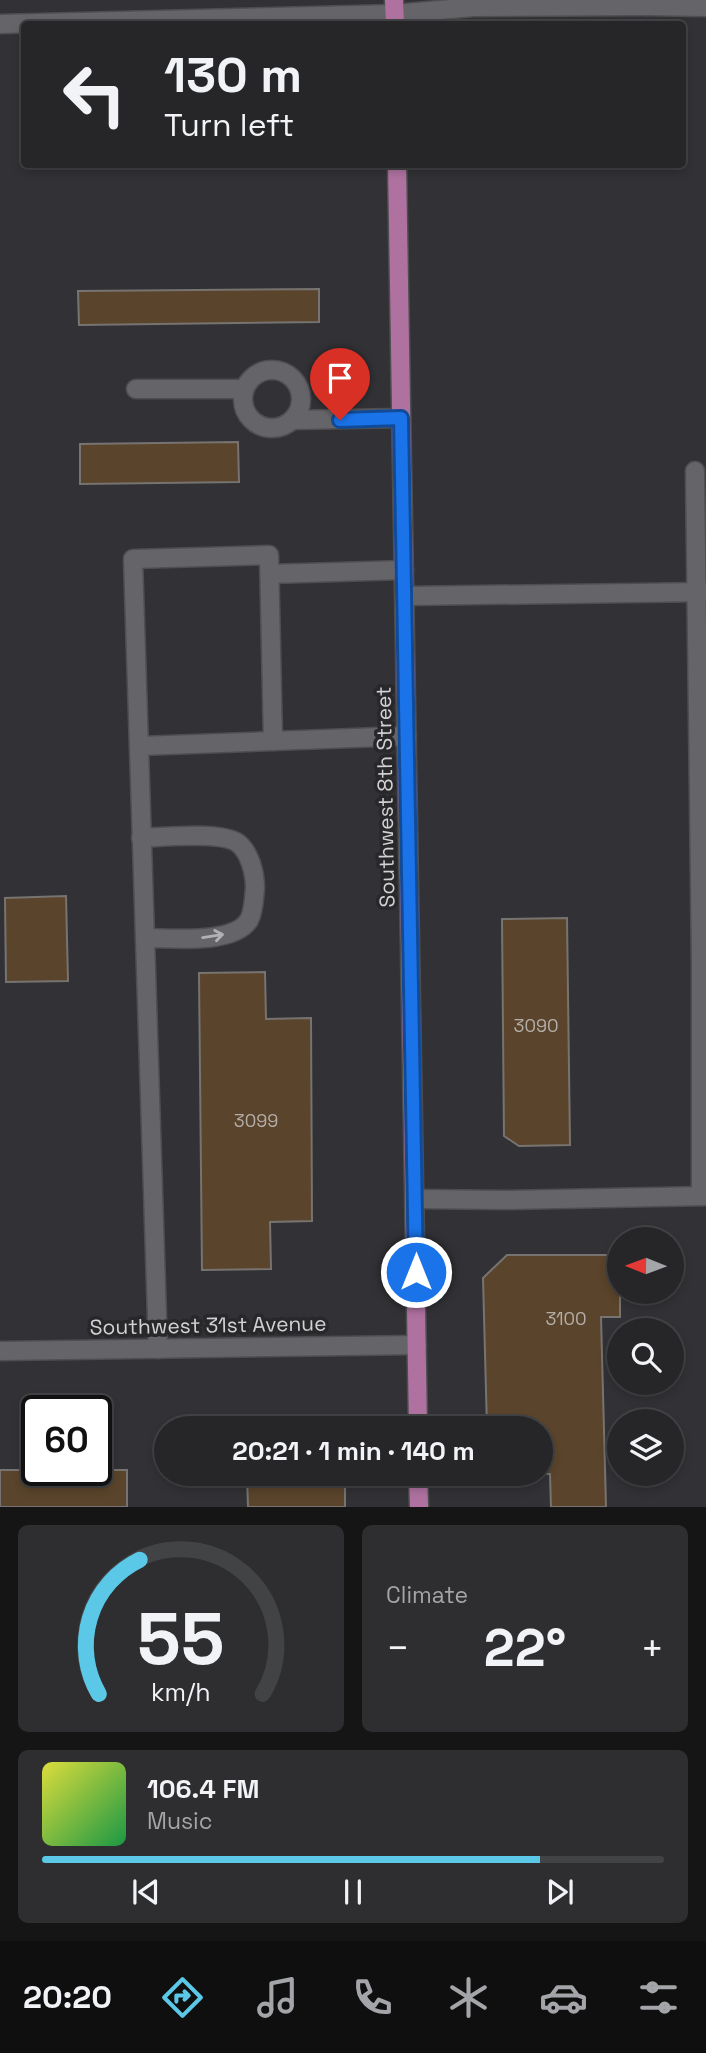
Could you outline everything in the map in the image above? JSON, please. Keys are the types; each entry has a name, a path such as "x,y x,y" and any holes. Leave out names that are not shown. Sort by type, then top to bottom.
{"main road":[{"name":"Southwest 8th Street","path":"397,168 418,1416"},
{"path":"418,1486 419,1507"}],"street":[{"path":"108,21 395,13 473,7 647,3 706,7"},
{"path":"0,24 21,23"},
{"path":"275,370 292,378 298,385 301,404 292,420 274,429 256,424 244,408 244,389 256,374 275,370"},
{"path":"136,389 244,389"},
{"path":"292,420 401,418"},
{"path":"416,1199 703,1196 701,592 695,471"},
{"path":"158,1349 132,559 269,555 273,741"},
{"path":"270,574 404,570"},
{"path":"405,596 701,592"},
{"path":"139,746 407,736"},
{"path":"141,838 211,836 237,842 249,857 255,879 254,901 248,921 238,929 205,938 145,938"},
{"name":"Southwest 31st Avenue","path":"0,1351 417,1345"}],"building":[{"path":"319,289 319,322 79,325 78,291"},
{"path":"238,442 239,482 80,484 80,444"},
{"path":"66,896 68,981 6,982 5,898"},
{"path":"567,918 570,1145 519,1146 504,1136 502,919"},
{"path":"265,972 266,1019 311,1018 312,1221 270,1222 271,1269 202,1270 199,973"},
{"path":"507,1255 607,1255 607,1304 620,1304 620,1317 601,1317 606,1507 551,1507 553,1416 487,1416 483,1278"},
{"path":"0,1470 21,1470 21,1486 112,1486 112,1470 127,1470 127,1507 0,1507"},
{"path":"247,1486 345,1486 345,1507 248,1507"}],"route":[{"path":"340,420 401,418 416,1272"}]}
